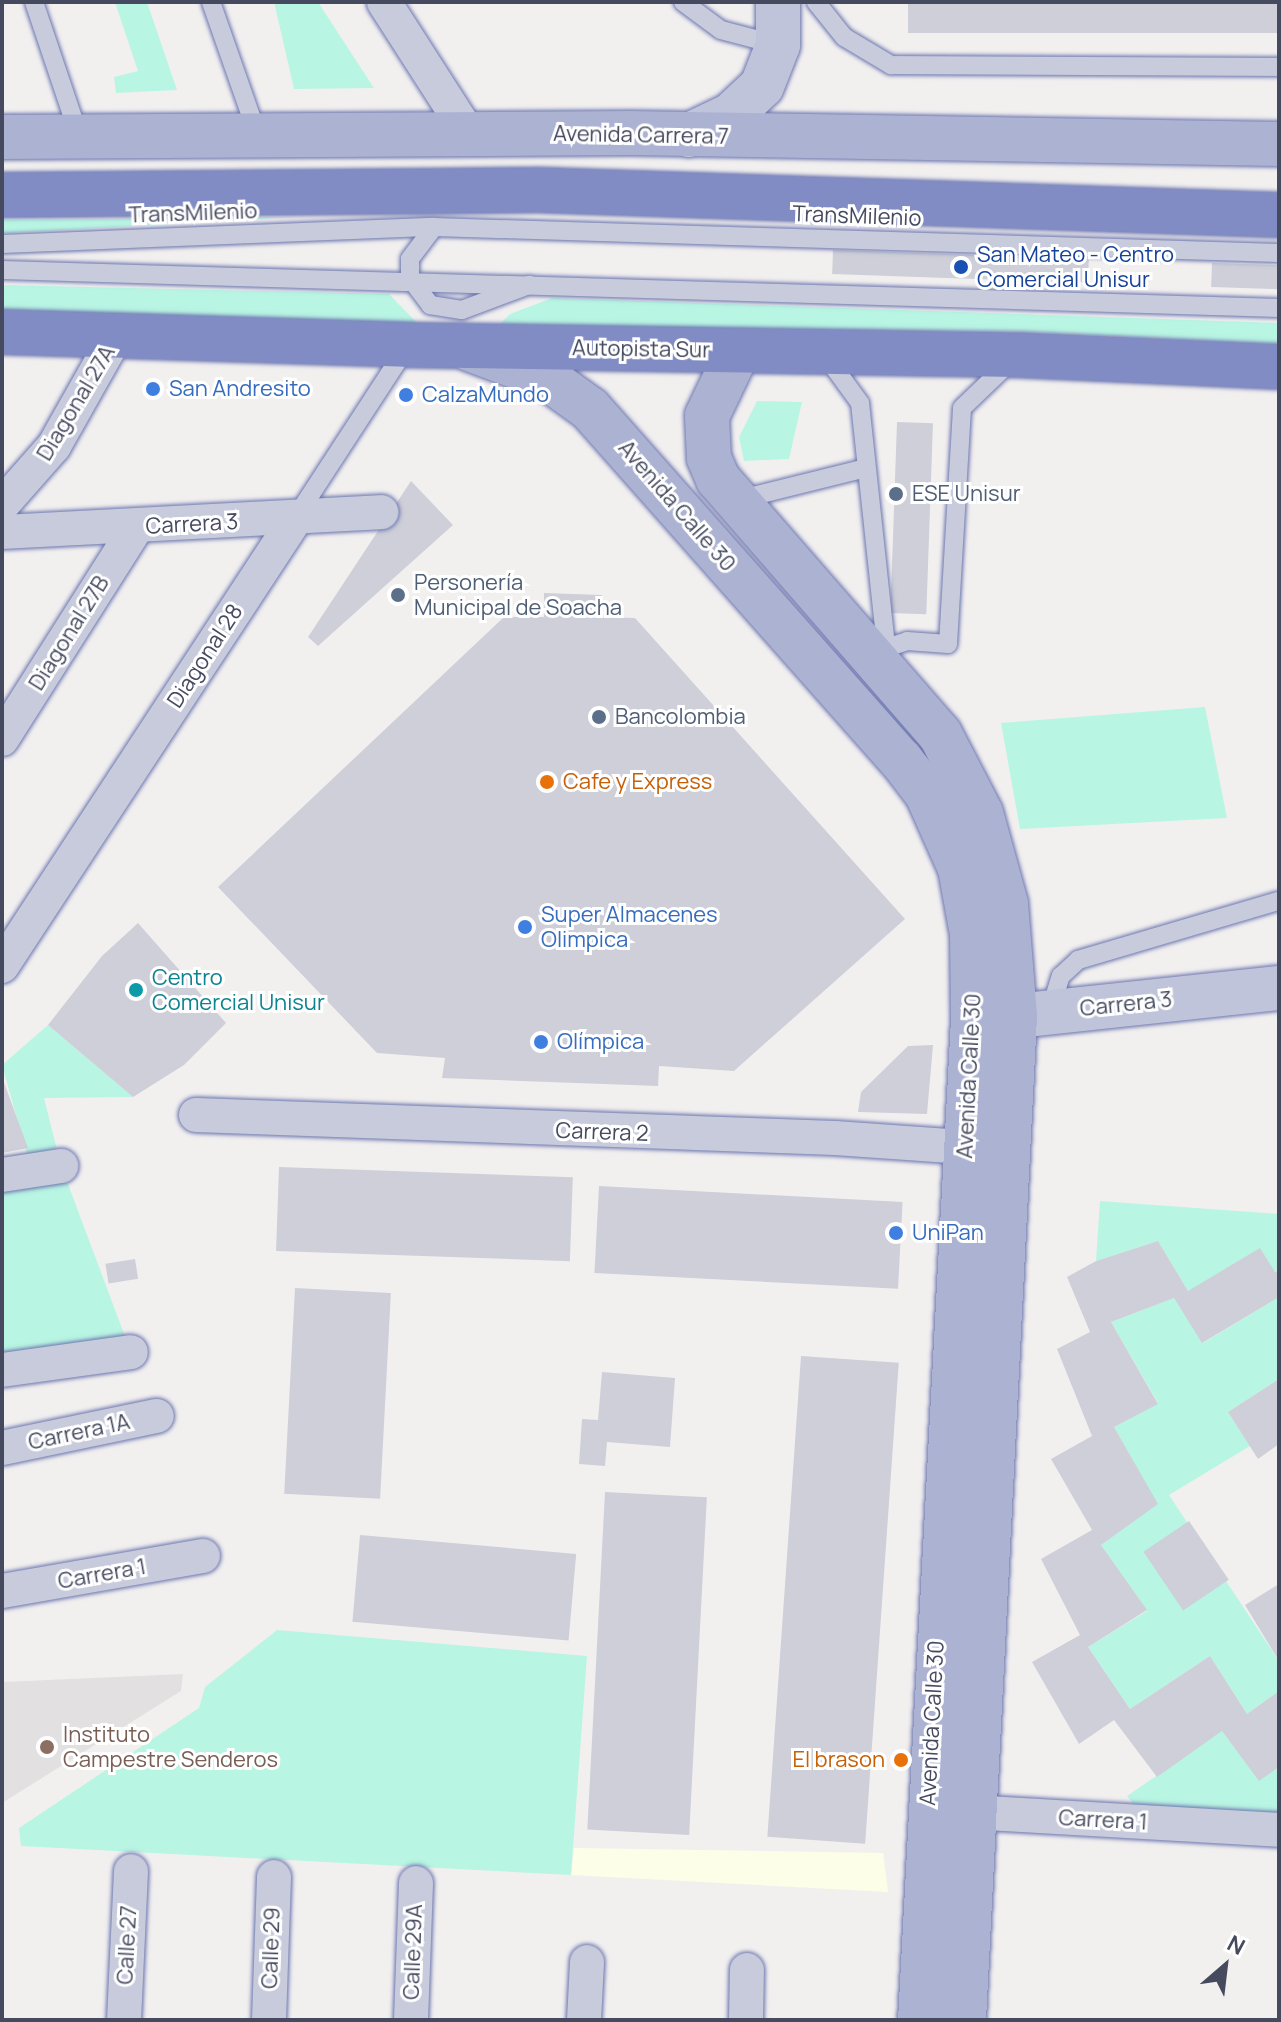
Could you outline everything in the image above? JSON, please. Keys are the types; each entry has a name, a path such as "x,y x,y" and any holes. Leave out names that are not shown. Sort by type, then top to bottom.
{"highway":[{"path":"2,195 538,190 1279,215"},
{"name":"Autopista Sur","path":"2,332 408,345 1019,355 1279,367"}],"main road":[{"path":"689,135 746,103 772,69 778,45 778,2"},
{"name":"Avenida Carrera 7","path":"2,137 468,133 1279,144"},
{"name":"Avenida Calle 30","path":"463,346 547,378 570,392 712,547 927,794 950,840 968,902 1013,1016 965,1148 927,1810 920,2020"},
{"name":"Avenida Calle 30","path":"738,351 707,416 709,458 742,510 888,662 940,734 981,813 1006,904 1013,1016 1008,1150 964,2020"},
{"path":"712,547 738,539 742,510"},
{"name":"Carrera 3","path":"1013,1016 1279,988"}],"street":[{"path":"384,2 468,133"},
{"name":"Diagonal 27A","path":"2,505 54,446 116,336"},
{"name":"Carrera 3","path":"2,532 136,528 381,512"},
{"name":"Diagonal 28","path":"2,966 296,518"},
{"name":"Diagonal 27B","path":"2,739 136,528"},
{"name":"Carrera 2","path":"196,1115 835,1138 1008,1150"},
{"path":"2,1175 61,1166"},
{"path":"2,1370 131,1352"},
{"name":"Carrera 1A","path":"2,1448 157,1416"},
{"name":"Carrera 1","path":"2,1591 203,1556"},
{"name":"Carrera 1","path":"927,1810 1279,1830"},
{"name":"Calle 27","path":"124,2020 131,1871"},
{"name":"Calle 29","path":"269,2020 274,1877"},
{"name":"Calle 29A","path":"411,2020 416,1883"},
{"path":"584,2020 587,1962"},
{"path":"746,2020 747,1970"}],"lane":[{"path":"34,2 80,138"},
{"path":"211,2 257,133"},
{"path":"683,2 721,30 778,45"},
{"path":"816,2 844,37 891,65 1279,67"},
{"path":"434,227 410,259 410,278 430,305 448,311 538,282"},
{"name":"TransMilenio","path":"2,244 434,227 1279,253"},
{"path":"2,270 410,278 1279,308"},
{"name":"Diagonal 28","path":"296,518 408,345"},
{"path":"823,352 860,403 888,662"},
{"path":"888,662 907,641 948,644 962,408 1019,355"},
{"path":"742,510 866,468"},
{"path":"1013,1016 1078,960 1279,901"}],"shaded area":[{"name":"Instituto Campestre Senderos","path":"183,1674 181,1691 2,1803 2,1682"},
{"path":"574,1848 883,1853 888,1892 571,1875"}],"green space":[{"path":"115,2 147,2 177,90 116,93 114,77 138,71"},
{"path":"274,2 318,2 374,88 294,89"},
{"path":"296,217 7,233 2,233 2,220"},
{"path":"2,285 389,294 420,326 2,312"},
{"path":"552,298 1279,323 1279,344 1011,331 495,329 510,314"},
{"path":"757,401 802,402 789,459 744,461 739,437"},
{"path":"1205,707 1227,818 1020,829 1001,723"},
{"path":"48,1025 133,1097 44,1098 61,1166 31,1168 2,1065"},
{"path":"65,1176 129,1347 2,1369 2,1190"},
{"path":"1100,1201 1279,1214 1279,1270 1188,1291 1158,1241 1096,1261"},
{"path":"1279,1297 1279,1379 1228,1412 1250,1446 1169,1495 1279,1661 1279,1691 1247,1714 1210,1656 1130,1709 1088,1647 1147,1611 1101,1545 1157,1504 1114,1427 1158,1403 1111,1322 1174,1298 1203,1343"},
{"path":"277,1630 587,1656 571,1875 21,1846 19,1828 199,1708 205,1687"},
{"path":"1222,1731 1259,1780 1279,1767 1279,1813 1134,1805 1127,1796"}],"building":[{"path":"908,2 1279,2 1279,33 908,33"},
{"path":"833,250 1089,259 1088,283 832,274"},
{"path":"1212,263 1279,265 1278,289 1211,287"},
{"path":"897,422 933,423 926,614 890,613"},
{"path":"411,481 453,525 318,646 308,637"},
{"name":"Centro Comercial Unisur","path":"544,593 602,595 602,617 635,618 905,919 734,1071 659,1066 658,1086 442,1078 445,1058 377,1053 218,887 504,617 544,617"},
{"name":"Centro Comercial Unisur","path":"138,923 226,1023 184,1065 133,1097 48,1025 102,956"},
{"path":"933,1045 927,1114 858,1112 861,1092 908,1046"},
{"path":"2,1077 28,1148 2,1153"},
{"path":"279,1167 573,1177 570,1261 276,1251"},
{"path":"599,1186 903,1202 898,1289 594,1273"},
{"path":"1158,1241 1188,1291 1260,1248 1275,1272 1279,1270 1279,1297 1202,1343 1174,1298 1111,1322 1158,1404 1114,1427 1158,1504 1101,1545 1147,1610 1088,1647 1130,1709 1210,1656 1247,1714 1279,1691 1279,1767 1259,1781 1222,1731 1157,1777 1114,1720 1079,1744 1032,1662 1080,1635 1041,1559 1092,1530 1051,1459 1092,1436 1057,1349 1090,1332 1067,1277 1096,1261"},
{"path":"135,1259 138,1279 108,1283 105,1264"},
{"path":"295,1288 391,1293 380,1499 284,1494"},
{"path":"801,1356 899,1363 865,1844 767,1837"},
{"path":"602,1372 675,1378 670,1447 607,1442 605,1466 579,1464 582,1419 598,1420"},
{"path":"1279,1379 1279,1444 1258,1459 1228,1412"},
{"path":"605,1492 707,1497 689,1835 587,1830"},
{"path":"1189,1521 1229,1580 1183,1611 1143,1552"},
{"path":"360,1535 576,1554 569,1641 352,1622"},
{"path":"1279,1584 1279,1661 1245,1605"}],"place":[{"name":"San Mateo - Centro Comercial Unisur","path":"961,267"},
{"name":"San Andresito","path":"153,389"},
{"name":"CalzaMundo","path":"406,395"},
{"name":"ESE Unisur","path":"896,494"},
{"name":"Personería Municipal de Soacha","path":"398,595"},
{"name":"Bancolombia","path":"599,717"},
{"name":"Cafe y Express","path":"547,782"},
{"name":"Super Almacenes Olimpica","path":"525,927"},
{"name":"Centro Comercial Unisur","path":"136,990"},
{"name":"Olímpica","path":"541,1042"},
{"name":"UniPan","path":"896,1233"},
{"name":"Instituto Campestre Senderos","path":"47,1747"},
{"name":"El brason","path":"901,1760"}]}
